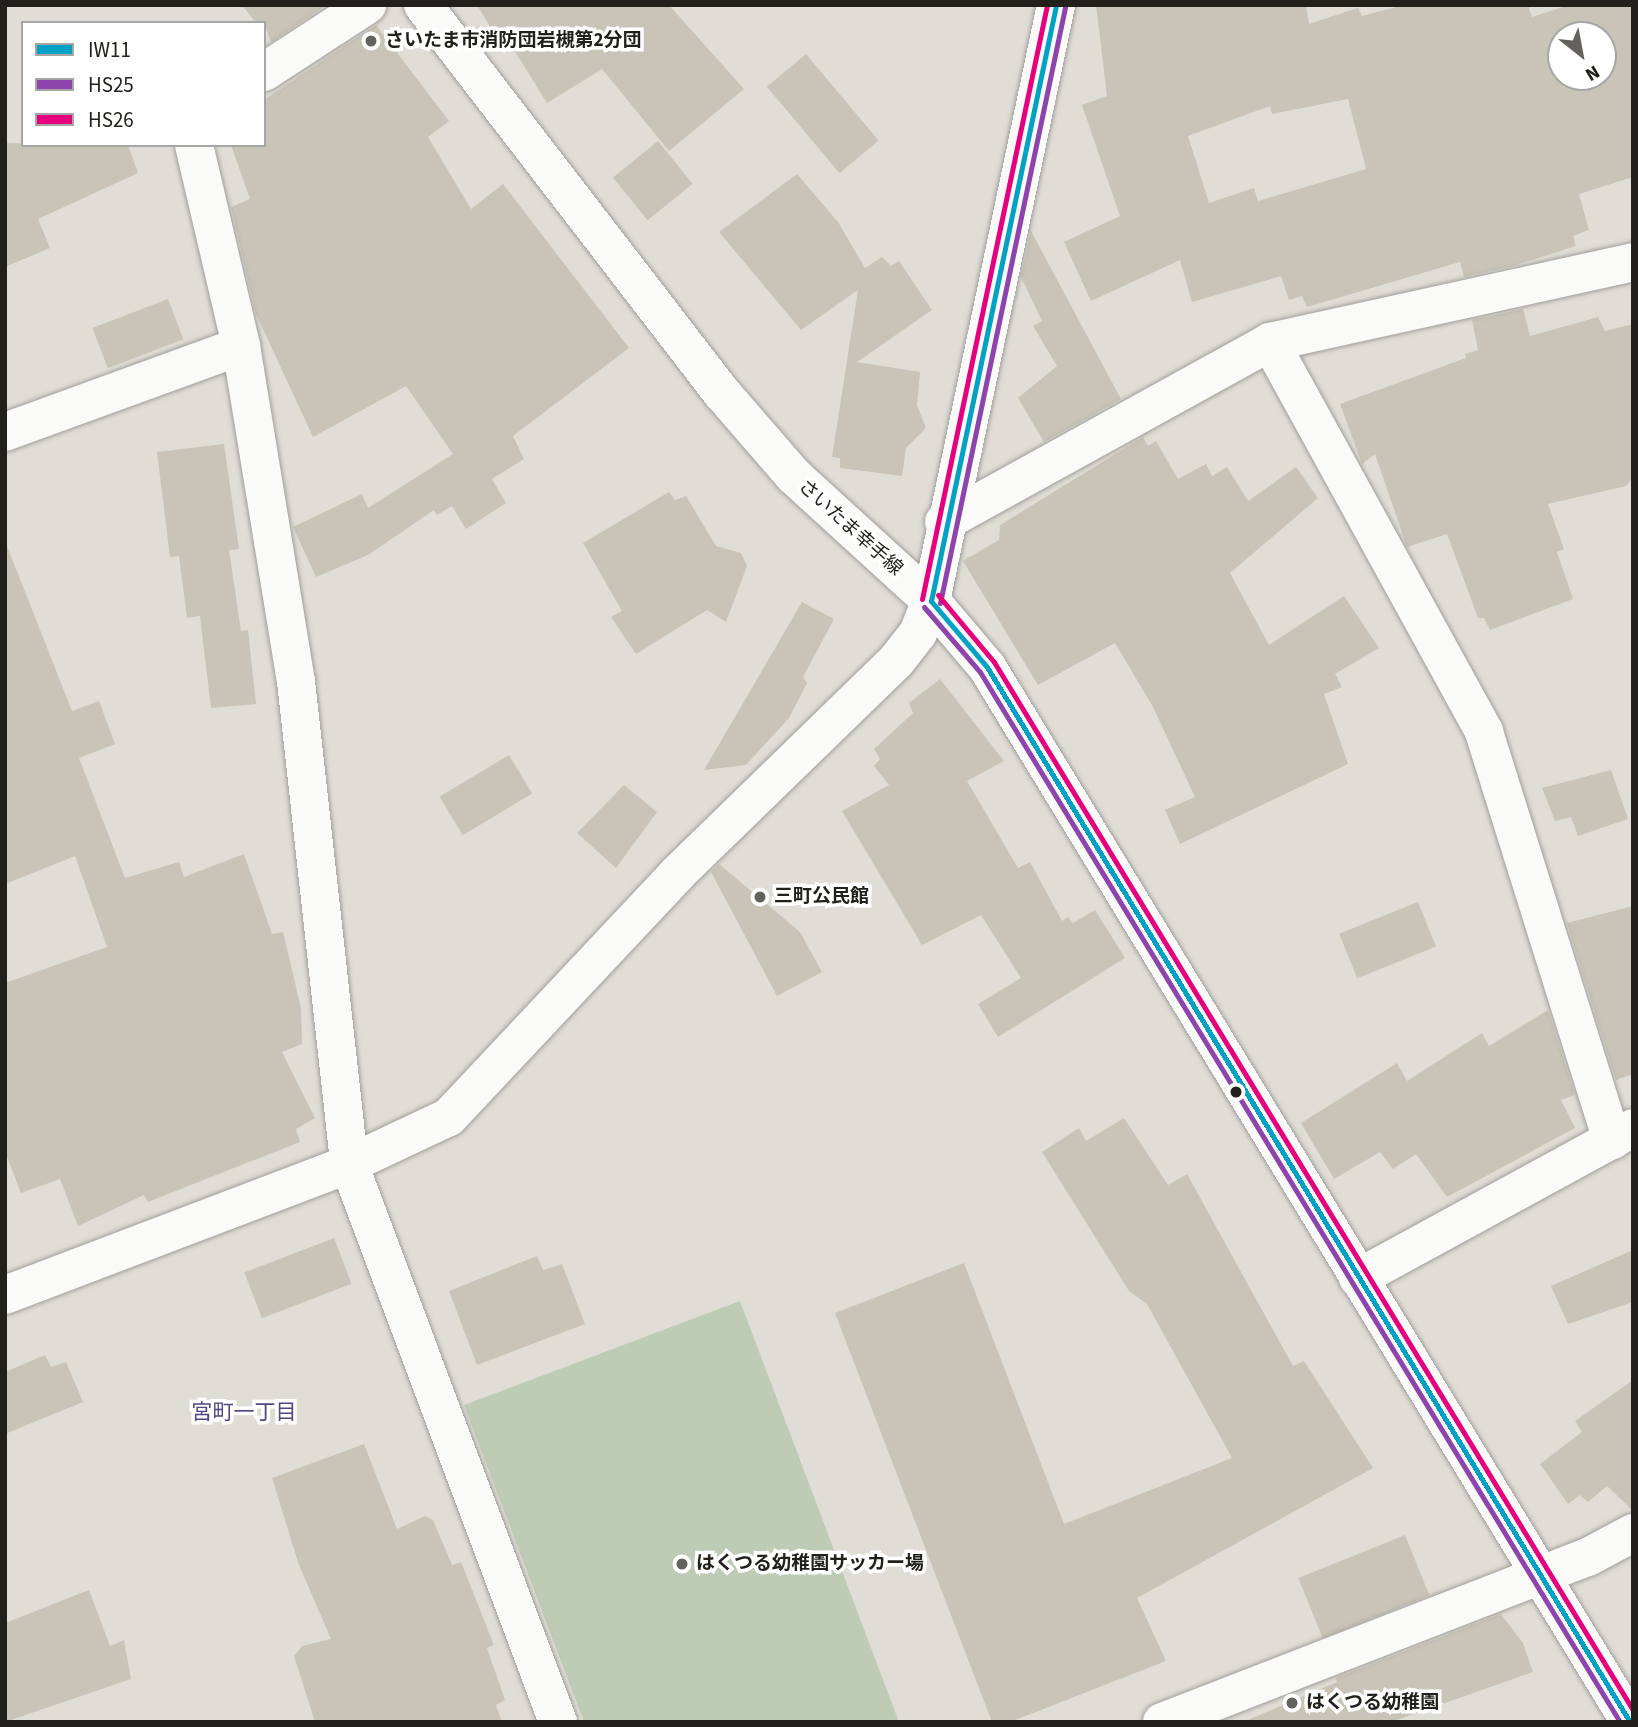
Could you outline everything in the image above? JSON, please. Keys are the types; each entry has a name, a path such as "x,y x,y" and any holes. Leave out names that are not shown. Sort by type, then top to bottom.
{"street":[{"path":"266,71 367,5"},
{"name":"さいたま幸手線","path":"424,5 731,404 794,476 931,601 987,667 1630,1722"},
{"path":"5,1295 349,1164 449,1117 676,875 874,685 918,633 931,601 944,522 1056,5"},
{"path":"194,147 241,346 296,681 349,1164 558,1722"},
{"path":"944,522 1270,342 1633,262"},
{"path":"1270,342 1484,732 1622,1134 1358,1278"},
{"path":"5,432 241,346"},
{"path":"1162,1722 1538,1574 1633,1533"}],"green space":[{"name":"はくつる幼稚園サッカー場","path":"740,1301 899,1722 584,1722 464,1405"}],"building":[{"path":"242,5 326,5 271,42 266,21 254,21"},
{"path":"477,5 669,5 744,89 669,151 602,69 547,103 516,53 501,45"},
{"path":"1096,5 1306,5 1309,24 1358,8 1362,16 1404,5 1528,5 1532,17 1569,5 1633,5 1633,177 1579,194 1589,230 1573,236 1576,246 1513,266 1464,277 1460,262 1307,307 1302,296 1289,300 1281,276 1192,302 1180,260 1091,301 1064,242 1120,216 1082,105 1107,96","holes":["1348,99 1366,169 1258,201 1254,188 1209,203 1188,136 1270,106 1272,114"]},
{"path":"376,25 449,121 428,137 471,209 503,184 629,348 513,436 524,459 492,479 506,503 466,529 452,506 437,515 434,510 368,555 316,577 293,527 362,494 368,508 453,454 406,386 313,437 256,314 231,207 250,199 232,147 266,147 266,99"},
{"path":"806,54 879,141 840,173 767,87"},
{"path":"658,141 693,184 648,220 613,178"},
{"path":"5,143 21,143 21,147 129,147 138,173 38,219 50,248 5,267"},
{"path":"797,174 838,222 865,268 882,257 891,266 899,261 932,310 857,362 920,372 917,405 926,428 906,448 902,476 840,468 840,458 832,457 858,290 801,330 719,232"},
{"path":"1031,231 1121,399 1044,442 1018,398 1057,366 1033,326 1042,321 1021,277"},
{"path":"168,299 183,339 108,368 92,328"},
{"path":"1523,309 1530,336 1598,317 1605,331 1633,324 1633,478 1626,486 1548,504 1564,549 1557,552 1573,599 1490,630 1484,618 1478,618 1447,534 1407,547 1375,454 1362,464 1340,404 1466,358 1465,354 1478,350 1472,320"},
{"path":"1143,437 1148,446 1156,441 1178,479 1206,464 1212,476 1227,467 1248,501 1296,467 1318,498 1230,573 1269,645 1344,596 1379,648 1335,674 1342,687 1324,694 1348,764 1180,844 1165,810 1195,797 1153,707 1115,643 1038,685 963,561 999,540 1000,525"},
{"path":"224,444 239,549 229,550 241,631 248,630 256,704 211,708 200,616 187,618 179,556 170,557 157,452"},
{"path":"669,492 675,500 686,496 716,546 741,553 747,566 726,622 707,610 636,654 611,617 622,611 583,543"},
{"path":"5,541 72,711 99,701 115,744 79,758 125,878 179,862 184,877 244,854 272,934 283,932 301,1008 302,1044 282,1052 315,1118 296,1129 300,1142 148,1202 144,1195 78,1226 60,1179 21,1193 5,1152 5,983 107,947 75,856 5,884"},
{"path":"802,602 834,619 803,677 807,683 789,718 746,765 704,770"},
{"path":"940,679 1004,761 967,781 1018,868 1030,862 1062,921 1068,917 1073,923 1095,910 1125,958 998,1037 978,1004 1021,978 981,915 922,945 842,811 889,785 874,766 880,759 874,749 913,713 909,703"},
{"path":"509,755 532,794 463,835 440,797"},
{"path":"1611,770 1628,819 1578,836 1571,817 1555,821 1542,788"},
{"path":"624,785 657,812 616,868 577,833"},
{"path":"719,864 800,932 822,972 777,996 711,872"},
{"path":"1418,902 1436,947 1357,978 1339,934"},
{"path":"1633,906 1633,1074 1616,1080 1567,923"},
{"path":"1548,1010 1575,1095 1561,1100 1575,1128 1447,1197 1416,1154 1393,1169 1380,1152 1334,1179 1301,1123 1397,1063 1407,1081 1482,1033 1489,1046"},
{"path":"1124,1118 1168,1185 1187,1174 1293,1366 1304,1361 1373,1468 1137,1598 1166,1661 1010,1722 992,1722 835,1313 964,1263 1064,1524 1232,1458 1147,1304 1129,1291 1042,1152 1079,1128 1086,1141"},
{"path":"334,1238 352,1284 262,1318 244,1272"},
{"path":"1633,1250 1633,1302 1568,1324 1551,1286"},
{"path":"537,1256 543,1270 562,1264 585,1324 477,1365 449,1291"},
{"path":"45,1355 51,1367 66,1362 83,1402 5,1434 5,1372"},
{"path":"1633,1380 1633,1511 1607,1486 1588,1502 1580,1495 1568,1504 1540,1464 1582,1432 1575,1421"},
{"path":"364,1444 397,1529 425,1516 433,1520 452,1565 461,1562 494,1645 487,1648 505,1700 496,1705 502,1722 315,1722 294,1656 302,1646 331,1639 299,1565 272,1478"},
{"path":"1405,1535 1429,1595 1323,1638 1298,1578"},
{"path":"89,1590 110,1646 124,1640 131,1679 5,1722 5,1623"},
{"path":"1501,1614 1523,1643 1533,1672 1391,1722 1243,1722 1337,1682 1336,1678"}],"transit line":[{"name":"HS26","path":"922,599 1047,5"},
{"name":"IW11","path":"931,601 1056,5"},
{"name":"HS25","path":"940,603 1065,7"},
{"name":"HS26","path":"938,595 994,662 1633,1710"},
{"name":"IW11","path":"931,601 987,667 1630,1722"},
{"name":"HS25","path":"924,607 980,672 1620,1722"}],"place":[{"name":"さいたま市消防団岩槻第2分団","path":"371,41"},
{"name":"三町公民館","path":"760,897"},
{"name":"はくつる幼稚園サッカー場","path":"682,1564"},
{"name":"はくつる幼稚園","path":"1292,1703"}],"district":[{"name":"宮町一丁目","path":"244,1412"}]}
